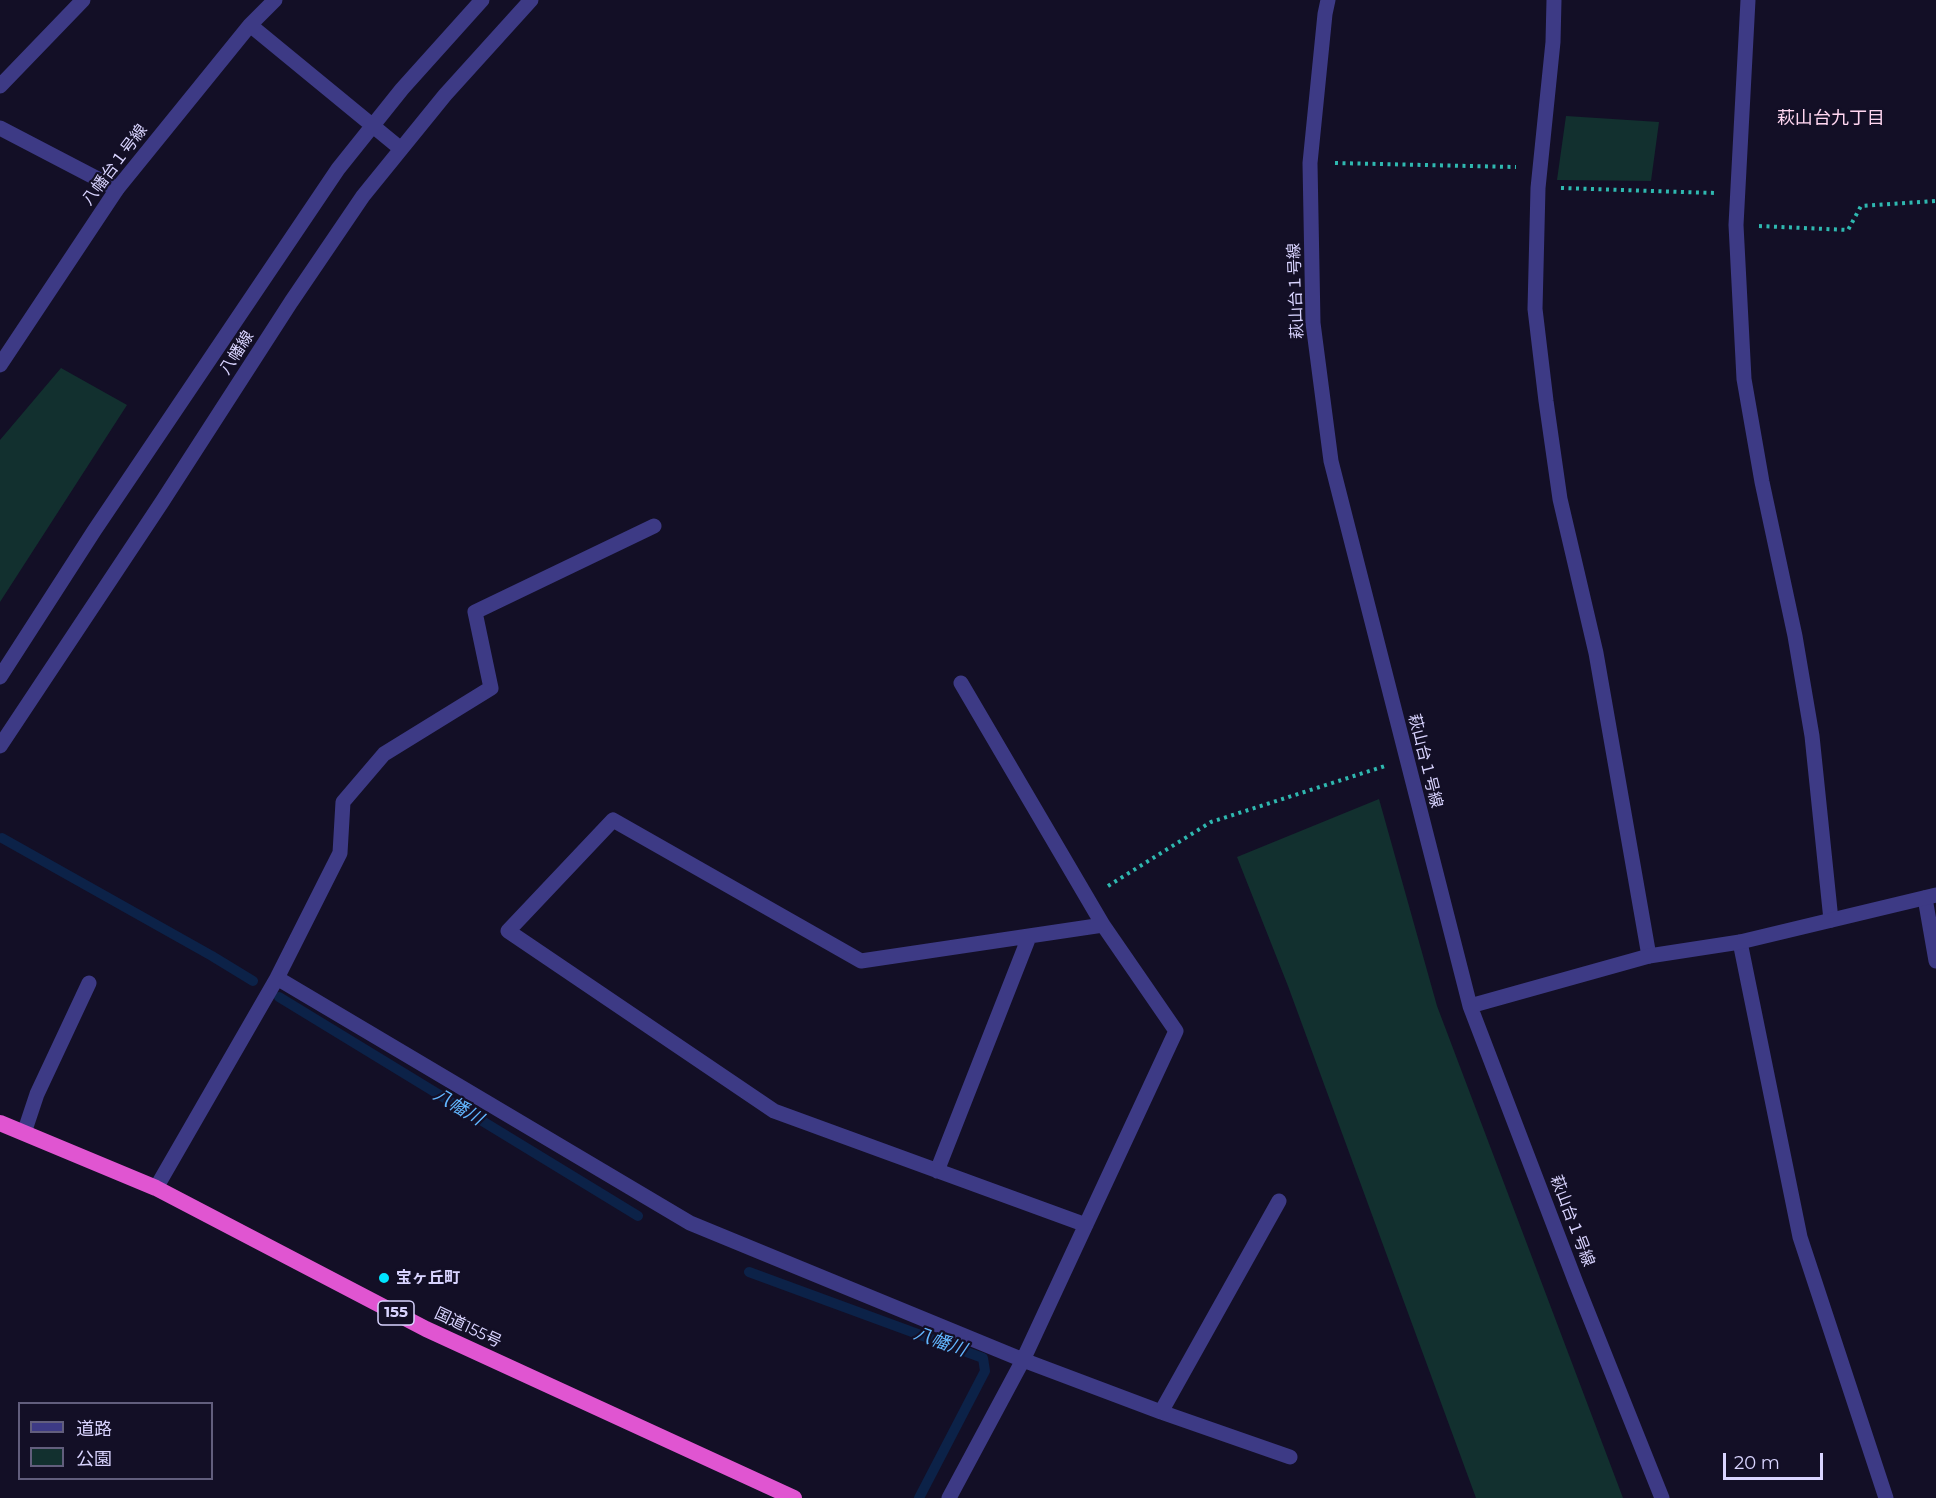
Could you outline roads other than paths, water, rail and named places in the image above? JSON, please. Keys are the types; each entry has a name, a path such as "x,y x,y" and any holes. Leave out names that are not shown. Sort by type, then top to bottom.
{"highway":[{"name":"国道155号","path":"0,1123 156,1188 426,1329 794,1498"}],"street":[{"path":"0,86 83,0"},
{"name":"八幡台１号線","path":"1,360 117,189 250,25 275,0"},
{"name":"八幡線","path":"0,677 94,531 338,169 409,81 482,0"},
{"name":"八幡線","path":"0,746 363,196 445,95 531,0"},
{"name":"萩山台１号線","path":"1328,0 1310,163 1313,323 1331,462 1470,1006 1576,1283 1662,1498"},
{"path":"1554,0 1554,42 1538,188 1535,309 1560,499 1596,653 1649,956"},
{"path":"1748,0 1736,225 1744,379 1762,482 1795,636 1812,736 1831,920"},
{"path":"250,25 401,149"},
{"path":"0,128 117,189"},
{"path":"156,1188 277,978 340,854 343,802 384,754 491,688 475,612 654,526"},
{"path":"949,1498 1023,1360 1176,1031 1102,926 961,683"},
{"path":"1086,1225 774,1111 508,932 613,820 861,962 1102,926"},
{"path":"1470,1006 1649,956 1740,942 1930,896 1936,961"},
{"path":"938,1171 1029,937"},
{"path":"1740,942 1800,1237 1886,1498"},
{"path":"277,978 690,1223 1023,1360 1290,1457"},
{"path":"24,1133 37,1094 89,983"},
{"path":"1161,1412 1279,1201"}],"waterway":[{"name":"八幡川","path":"2,838 253,981"},
{"name":"八幡川","path":"279,997 638,1216"},
{"name":"八幡川","path":"749,1272 983,1358 985,1371 919,1498"}],"place":[{"name":"宝ヶ丘町","path":"384,1278"}],"district":[{"name":"萩山台九丁目","path":"1831,119"}]}
